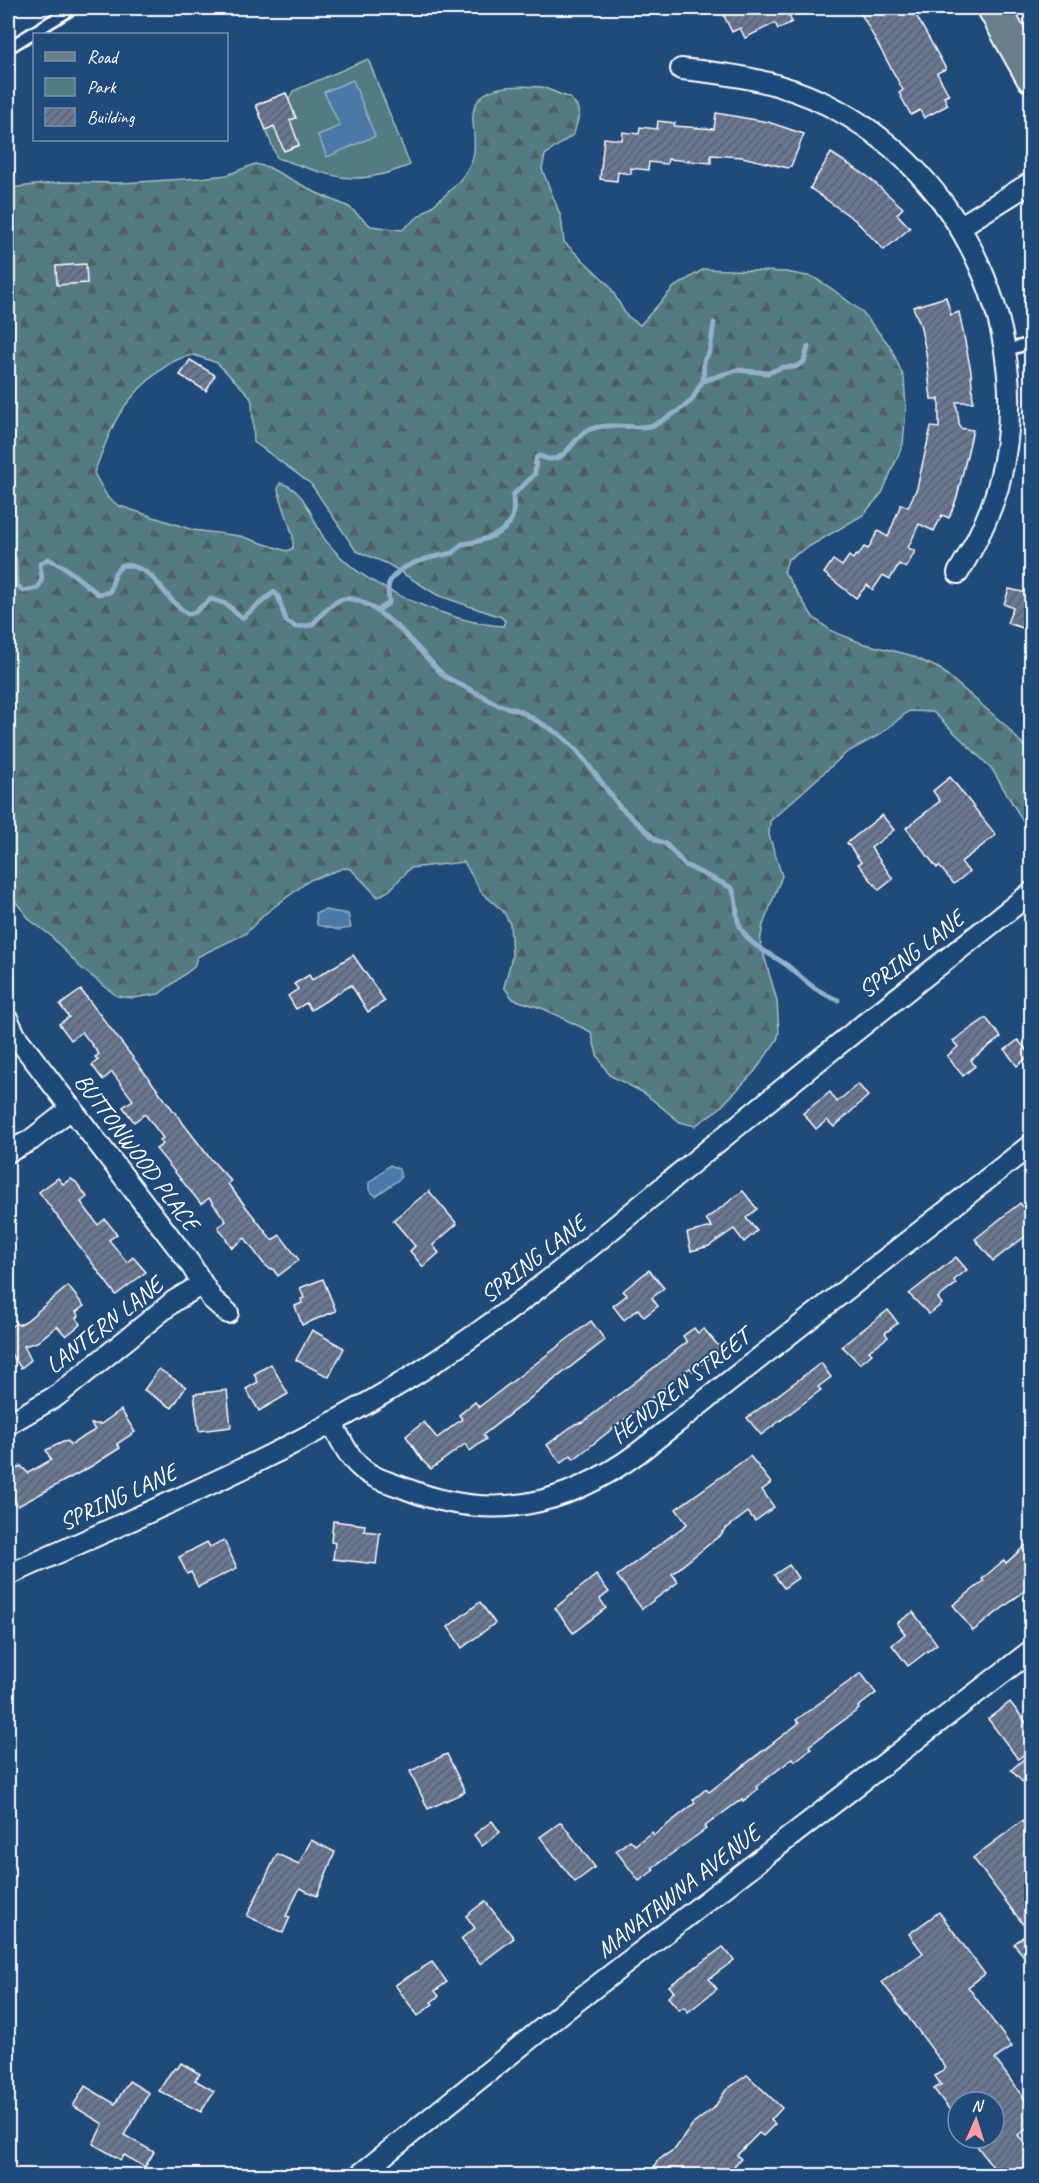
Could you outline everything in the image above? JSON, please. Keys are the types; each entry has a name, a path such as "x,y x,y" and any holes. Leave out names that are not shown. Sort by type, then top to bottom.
{"main road":[{"path":"994,8 1032,76"}],"street":[{"path":"681,69 752,78 776,84 826,104 866,127 909,161 943,200 961,226 989,285 1006,350 1010,398 1004,465 988,517 958,573"},
{"path":"961,226 1032,182"},
{"name":"SPRING LANE","path":"8,1575 264,1458 332,1423 435,1362 500,1318 813,1063 1032,892"},
{"name":"BUTTONWOOD PLACE","path":"8,1020 15,1035 189,1262 202,1284 228,1313"},
{"path":"8,1152 31,1140 72,1108"},
{"name":"HENDREN STREET","path":"332,1423 352,1460 369,1475 432,1498 471,1506 501,1506 539,1501 578,1490 638,1453 1032,1144"},
{"name":"LANTERN LANE","path":"8,1424 58,1395 174,1301 202,1284"},
{"name":"MANATAWNA AVENUE","path":"358,2175 577,2001 1032,1650"}],"lane":[{"path":"8,48 73,8"},
{"path":"1006,350 1032,343"}],"green space":[{"path":"368,59 410,165 372,177 357,178 329,174 277,158 256,105 286,93 289,99 293,91"},
{"path":"519,86 542,87 570,98 577,106 579,115 574,134 545,155 542,169 561,217 564,242 609,285 626,315 640,325 674,287 704,269 786,272 813,277 831,288 861,311 890,346 904,378 906,408 903,444 882,493 863,515 788,559 784,572 813,617 830,630 861,643 910,655 940,669 1005,725 1031,754 1031,835 992,769 933,712 909,711 879,735 846,753 770,821 769,835 782,876 763,925 760,941 777,1001 779,1032 777,1040 755,1071 720,1108 695,1126 680,1122 644,1093 609,1075 597,1055 591,1032 544,1009 513,999 504,987 512,957 510,924 503,911 481,892 464,862 410,868 390,890 378,897 351,869 344,868 310,880 266,913 245,934 197,957 194,967 159,994 133,998 117,996 80,967 50,935 30,920 8,892 8,188 63,182 122,183 200,178 227,175 255,164 268,167 349,207 371,226 402,230 447,193 472,162 474,109 478,100 486,93 496,89","holes":["194,355 217,363 249,395 252,402 254,442 311,484 356,551 388,564 437,595 501,617 505,621 503,626 485,624 441,612 418,604 376,583 343,559 326,542 301,497 288,486 280,483 278,490 293,536 293,548 287,551 240,536 193,530 120,506 108,498 94,473 115,421 129,400 151,378 176,360"]}],"water":[{"path":"353,80 375,136 327,157 318,135 340,126 324,92"},
{"path":"325,910 348,914 351,928 339,930 317,925 316,913"},
{"path":"390,1165 399,1169 401,1178 376,1196 369,1190 369,1183"}],"building":[{"path":"720,8 807,8 789,16 792,22 778,29 775,23 745,38 740,28 732,32"},
{"path":"858,8 912,8 946,69 937,73 949,95 944,97 948,105 924,118 920,110 911,115 899,93 903,90"},
{"path":"286,93 296,118 290,120 299,145 284,151 274,126 266,130 256,105"},
{"path":"716,113 768,122 804,134 791,166 788,168 742,157 711,155 711,163 668,159 667,164 649,162 648,170 631,168 631,174 618,172 617,181 600,179 604,138 622,140 623,132 639,134 640,127 657,129 658,121 675,123 674,126 714,129"},
{"path":"831,153 867,176 903,208 897,214 910,228 884,250 855,220 810,188"},
{"path":"86,264 87,283 57,285 56,266"},
{"path":"946,297 951,315 959,312 971,371 973,402 956,402 960,428 973,430 957,497 949,518 942,515 934,531 919,524 908,548 915,551 906,568 899,564 890,579 883,575 873,590 867,585 856,598 824,573 833,560 842,566 849,556 853,559 864,547 868,549 878,531 888,537 901,504 908,507 917,488 931,427 939,428 939,399 931,399 926,352 920,324 913,307"},
{"path":"190,360 215,375 206,391 180,375"},
{"path":"1009,589 1032,594 1032,631 1007,623 1013,608 1004,604"},
{"path":"950,777 996,835 961,862 969,872 954,884 939,866 937,868 906,828 940,801 933,791"},
{"path":"882,815 894,830 871,848 893,879 879,890 858,864 861,862 847,843"},
{"path":"353,955 385,1001 368,1012 351,985 311,1010 306,1003 296,1009 288,996 298,989 294,984 309,975 312,980"},
{"path":"81,990 209,1157 231,1181 228,1184 272,1240 280,1235 299,1260 278,1276 272,1268 270,1269 263,1263 245,1238 232,1248 218,1227 226,1221 209,1198 201,1204 156,1149 163,1144 160,1140 163,1138 145,1114 134,1122 123,1107 133,1100 112,1072 103,1080 92,1065 98,1060 95,1057 99,1054 82,1032 71,1040 59,1024 69,1017 60,1005"},
{"path":"986,1018 1001,1037 971,1060 975,1066 963,1076 947,1056 958,1047 953,1041"},
{"path":"1018,1040 1031,1055 1017,1066 1005,1050"},
{"path":"858,1084 868,1096 834,1127 827,1120 816,1129 803,1113 830,1092 837,1102"},
{"path":"58,1178 63,1184 71,1179 76,1182 87,1197 81,1202 98,1225 105,1219 117,1234 109,1240 127,1262 133,1257 146,1272 116,1295 39,1192"},
{"path":"429,1191 457,1224 433,1245 439,1253 423,1267 410,1251 415,1246 393,1220"},
{"path":"743,1191 757,1209 746,1218 757,1231 744,1242 734,1229 709,1246 691,1251 687,1233 712,1227 706,1219"},
{"path":"1020,1203 1032,1218 1032,1231 993,1261 975,1239"},
{"path":"956,1257 967,1270 954,1280 956,1284 938,1298 942,1304 929,1314 909,1294"},
{"path":"649,1270 664,1288 652,1298 658,1306 644,1317 638,1309 624,1320 613,1306 627,1295 623,1291"},
{"path":"323,1279 336,1311 302,1325 295,1306 302,1303 301,1299 304,1298 300,1288"},
{"path":"68,1286 84,1306 76,1312 79,1316 76,1318 81,1324 66,1336 57,1326 37,1342 24,1346 31,1360 21,1368 8,1350 8,1329 16,1323 18,1325 26,1321"},
{"path":"888,1310 898,1323 885,1333 888,1337 869,1351 872,1354 860,1364 842,1346"},
{"path":"591,1321 605,1340 483,1435 486,1439 470,1451 465,1444 431,1469 422,1460 406,1436 424,1422 437,1438 462,1419 459,1415 475,1402 479,1407"},
{"path":"694,1328 698,1333 704,1329 721,1349 693,1371 690,1368 574,1459 571,1455 561,1463 547,1445 575,1424 583,1422 687,1342 683,1336"},
{"path":"312,1330 344,1348 329,1377 296,1360"},
{"path":"821,1363 831,1377 818,1387 821,1390 761,1435 747,1418"},
{"path":"271,1364 288,1394 259,1411 246,1389 258,1382 254,1374"},
{"path":"159,1369 186,1387 172,1408 144,1390"},
{"path":"227,1390 231,1427 199,1431 194,1394"},
{"path":"121,1410 135,1432 117,1444 120,1448 18,1506 8,1488 8,1474 21,1466 28,1473 51,1460 46,1450 63,1442 68,1441 70,1445 95,1430 91,1424 101,1424"},
{"path":"750,1456 771,1483 762,1490 774,1507 755,1521 748,1512 722,1532 672,1574 678,1582 642,1609 617,1576 687,1524 676,1509"},
{"path":"333,1521 365,1525 364,1531 380,1533 376,1564 333,1559 335,1543 331,1542"},
{"path":"224,1540 237,1568 198,1587 191,1572 187,1574 179,1557 207,1542 210,1547"},
{"path":"1032,1540 1032,1585 973,1631 953,1605 984,1581 982,1579 1004,1560 1006,1563"},
{"path":"789,1565 798,1578 784,1588 774,1575"},
{"path":"596,1575 609,1592 600,1599 606,1608 573,1633 555,1608"},
{"path":"480,1602 495,1623 462,1648 448,1627"},
{"path":"913,1612 937,1644 908,1666 892,1645 905,1634 897,1623"},
{"path":"861,1673 876,1693 858,1707 859,1709 809,1746 811,1749 795,1761 793,1758 756,1787 758,1789 743,1801 742,1799 704,1827 706,1829 652,1868 654,1870 639,1881 616,1851 630,1840 635,1845 652,1832 654,1835 695,1803 693,1800 706,1789 709,1792 799,1723 796,1720"},
{"path":"1010,1702 1032,1730 1032,1749 1018,1759 988,1719"},
{"path":"1032,1752 1032,1792 1011,1770"},
{"path":"447,1754 465,1792 428,1809 410,1771"},
{"path":"492,1821 500,1832 482,1846 474,1835"},
{"path":"1022,1821 1032,1833 1032,1966 1014,1944 1029,1932 973,1858"},
{"path":"561,1822 595,1867 575,1882 540,1837"},
{"path":"311,1840 335,1852 317,1896 300,1888 286,1916 290,1917 283,1933 247,1916 277,1854 299,1864"},
{"path":"485,1901 514,1938 480,1964 461,1939 475,1928 466,1916"},
{"path":"939,1912 985,1974 968,1987 1012,2047 995,2059 1032,2109 1032,2125 1018,2135 1032,2153 1032,2175 999,2175 980,2150 1006,2150 1006,2090 946,2090 946,2105 934,2089 941,2085 935,2076 946,2068 882,1982 923,1953 909,1934"},
{"path":"723,1947 734,1960 709,1979 717,1989 688,2012 684,2007 679,2010 668,1997 674,1992 669,1986"},
{"path":"432,1962 447,1982 435,1991 439,1996 431,2002 433,2004 418,2016 395,1985"},
{"path":"181,2063 200,2074 195,2080 214,2091 201,2112 159,2091 170,2073"},
{"path":"747,2075 782,2108 771,2120 775,2124 763,2136 759,2133 737,2155 741,2159 728,2172 724,2168 717,2175 649,2175 658,2160 675,2149 692,2125 714,2108 726,2090"},
{"path":"129,2081 149,2093 124,2135 154,2152 145,2167 124,2155 121,2160 93,2144 103,2124 73,2106 85,2086 115,2104"}],"waterway":[{"path":"703,381 704,361 710,350 714,323"},
{"path":"8,553 15,559 16,584 23,591 38,588 42,579 40,564 48,559 64,567 98,594 110,592 115,573 122,565 134,566 151,577 179,608 188,614 195,612 211,599 226,604 242,618 274,592 278,596 286,621 296,627 312,625 334,603 348,598 366,604 377,611 389,603 388,588 391,580 405,567 425,559 453,553 462,544 485,539 506,527 513,514 513,495 535,474 536,458 540,456 556,459 562,456 582,434 597,427 643,427 656,424 691,401 703,381 737,370 768,373 783,367 795,367 804,362 808,347"},
{"path":"377,611 399,628 444,676 499,705 520,711 559,734 577,750 620,807 656,840 666,844 685,865 732,888 739,924 754,944 788,966 816,989 838,1000"}]}
